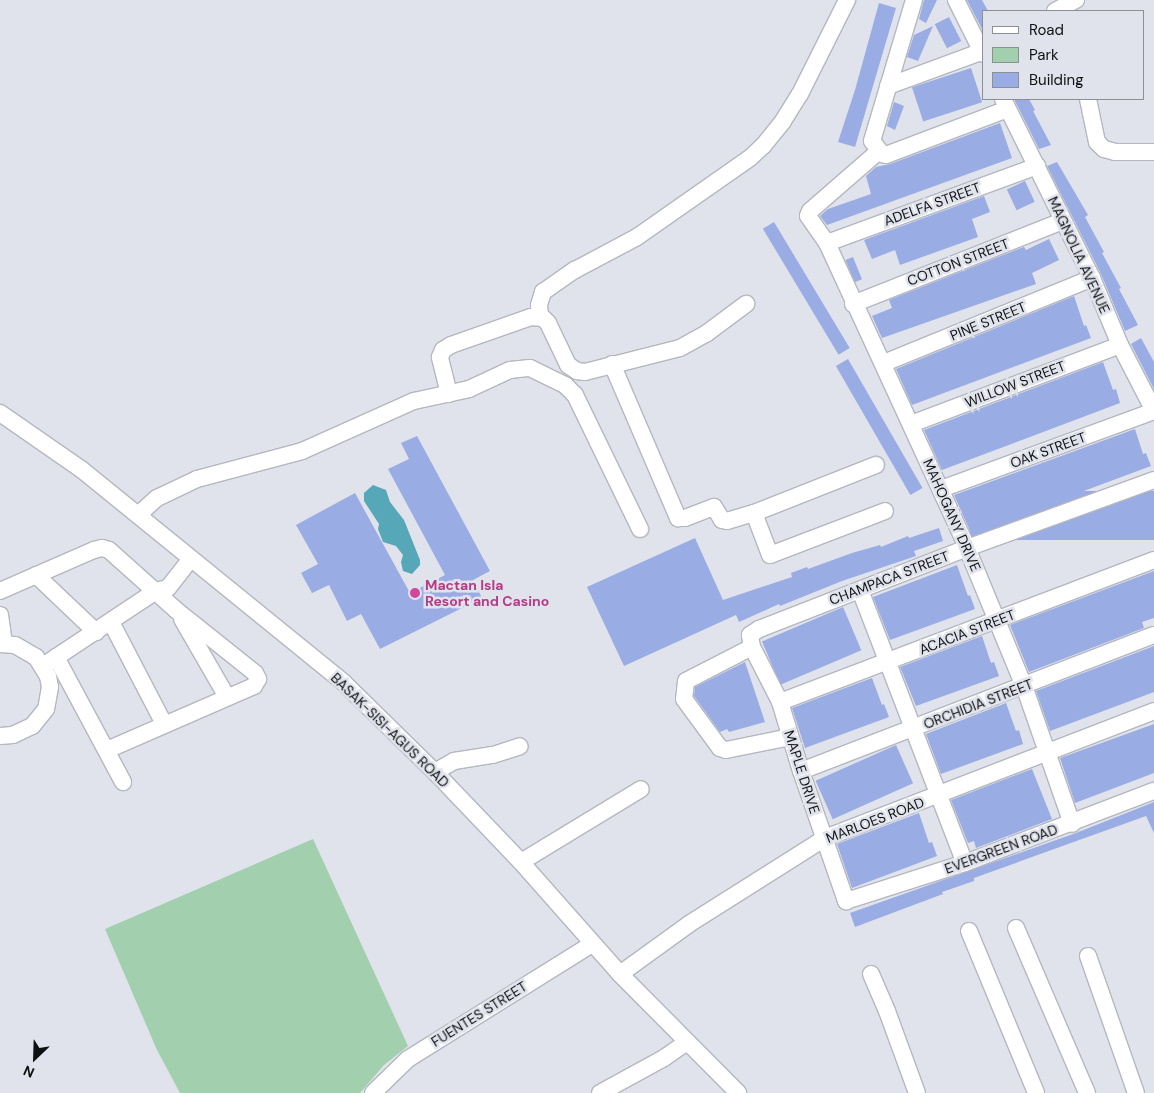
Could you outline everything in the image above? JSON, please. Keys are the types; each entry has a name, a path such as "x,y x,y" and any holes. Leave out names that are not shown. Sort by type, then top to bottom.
{"street":[{"path":"746,304 707,333 680,348 585,372 577,371 568,365 548,323 540,316 539,305 543,292 575,270 638,237 750,158 763,146 783,121 800,94 847,0"},
{"path":"914,0 872,141 880,151 886,155 1005,104"},
{"path":"888,86 982,52 956,0"},
{"path":"1059,10 1076,0"},
{"path":"1088,100 1097,142 1104,149 1116,152 1154,152"},
{"name":"MAGNOLIA AVENUE","path":"1005,104 1092,278 1120,344 1154,411"},
{"name":"MAHOGANY DRIVE","path":"880,151 810,211 808,216 827,243 853,304 884,363 967,548 1024,686 1072,824"},
{"name":"ADELFA STREET","path":"827,243 1037,166"},
{"name":"COTTON STREET","path":"853,304 1064,221"},
{"name":"PINE STREET","path":"884,363 1092,278"},
{"path":"449,394 440,357 443,350 451,345 531,317 540,316"},
{"name":"WILLOW STREET","path":"910,424 1120,344"},
{"path":"612,364 678,518 685,518 710,507 715,509 724,521 754,513 876,465"},
{"path":"138,516 157,498 197,479 302,451 414,401 469,389 510,370 530,368 565,385 575,395 640,529"},
{"name":"OAK STREET","path":"941,490 1154,411"},
{"name":"BASAK-SISI-AGUS ROAD","path":"0,413 81,469 344,683 435,772 521,862 620,974 738,1093"},
{"name":"CHAMPACA STREET","path":"752,647 750,635 759,629 967,548 1154,480"},
{"path":"754,513 770,555 885,511"},
{"path":"0,591 102,548 109,550 176,610 255,673 258,678 254,686 107,750"},
{"path":"50,662 156,591 160,581 187,556"},
{"name":"ACACIA STREET","path":"780,702 1154,560"},
{"path":"36,575 96,632"},
{"path":"860,590 886,663 966,864"},
{"path":"176,610 227,697"},
{"path":"0,615 2,644 26,650 50,662 107,750 123,782"},
{"path":"111,622 164,724"},
{"name":"ORCHIDIA STREET","path":"801,771 1154,635"},
{"path":"752,647 686,682 684,699 720,748 726,750 790,737"},
{"name":"MAPLE DRIVE","path":"752,647 780,702 801,771 846,901"},
{"path":"0,736 23,732 40,718 46,708 50,687 50,662"},
{"name":"MARLOES ROAD","path":"620,974 689,924 825,838 940,796 1154,711"},
{"path":"435,772 454,761 493,755 520,746"},
{"path":"521,862 641,789"},
{"name":"EVERGREEN ROAD","path":"846,901 966,864 1154,791"},
{"path":"1016,928 1087,1093"},
{"path":"969,931 1036,1093"},
{"name":"FUENTES STREET","path":"372,1093 408,1059 592,944"},
{"path":"1088,956 1136,1093"},
{"path":"871,974 887,1011 917,1093"},
{"path":"600,1093 664,1058 687,1042"}],"green space":[{"path":"313,839 408,1046 384,1065 360,1093 180,1093 157,1050 105,929"}],"water":[{"path":"373,485 386,490 390,502 404,520 420,560 420,565 412,574 403,571 401,562 403,555 396,546 383,542 378,529 379,524 364,501 364,493"}],"building":[{"path":"924,0 937,0 926,23 919,19"},
{"path":"967,0 982,0 987,10 982,10 982,29"},
{"path":"879,3 896,8 855,147 838,142 855,90"},
{"path":"949,17 961,41 947,48 935,24"},
{"path":"933,26 918,61 907,57 914,35"},
{"path":"971,68 982,102 923,121 912,87"},
{"path":"1014,100 1030,100 1035,110 1033,111 1051,145 1039,149"},
{"path":"894,102 904,106 895,130 887,126"},
{"path":"1000,123 1012,158 827,225 820,216 828,209 871,194 866,176 876,167 890,164"},
{"path":"1057,162 1088,215 1085,217 1104,252 1102,253 1138,325 1125,331 1101,274 1047,166"},
{"path":"1025,181 1035,202 1017,210 1007,189"},
{"path":"984,196 990,212 972,219 978,237 900,265 895,250 872,259 864,240"},
{"path":"774,222 850,348 839,355 763,229"},
{"path":"1049,239 1059,260 1032,273 1036,284 882,338 872,316 892,308 889,300 1021,248 1024,247 1026,250"},
{"path":"853,257 862,279 855,282 846,260"},
{"path":"1074,296 1084,326 1086,325 1091,338 912,405 896,369"},
{"path":"1141,338 1154,362 1154,389 1131,344"},
{"path":"848,359 922,488 910,495 836,366"},
{"path":"1103,362 1113,390 1116,389 1120,403 942,470 924,430"},
{"path":"1135,429 1143,454 1146,453 1151,466 971,533 954,495"},
{"path":"417,436 490,571 473,580 482,598 380,649 361,614 347,621 329,585 312,593 301,573 318,564 296,525 355,493 410,593 445,575 388,469 409,459 401,443"},
{"path":"970,491 1154,491 1154,540 970,540"},
{"path":"939,528 943,541 914,551 916,556 842,581 780,606 779,604 739,622 736,615 624,666 587,587 695,538 723,600 792,577 791,573 807,567 808,569 852,553 880,545 881,547 908,536 909,538"},
{"path":"957,565 968,596 970,595 975,609 890,640 873,597"},
{"path":"1154,571 1154,618 1142,622 1144,628 1029,672 1010,625"},
{"path":"843,607 861,650 780,685 762,641"},
{"path":"982,636 991,663 994,662 999,676 916,706 900,667"},
{"path":"1154,646 1154,692 1050,731 1036,691"},
{"path":"745,662 765,722 729,732 727,729 720,732 694,696 695,687"},
{"path":"872,678 882,705 884,704 889,717 805,748 792,708"},
{"path":"1006,703 1016,731 1019,730 1023,744 941,774 926,734"},
{"path":"1154,724 1154,773 1075,803 1060,758"},
{"path":"896,745 913,783 833,819 816,781"},
{"path":"1032,769 1052,819 976,848 974,841 968,843 951,800"},
{"path":"1154,802 1154,833 1146,816 974,878 974,881 942,892 943,894 855,927 850,913 1076,833"},
{"path":"919,813 929,843 932,842 937,856 852,888 837,844"}],"place":[{"name":"Mactan Isla Resort and Casino","path":"415,593"}]}
